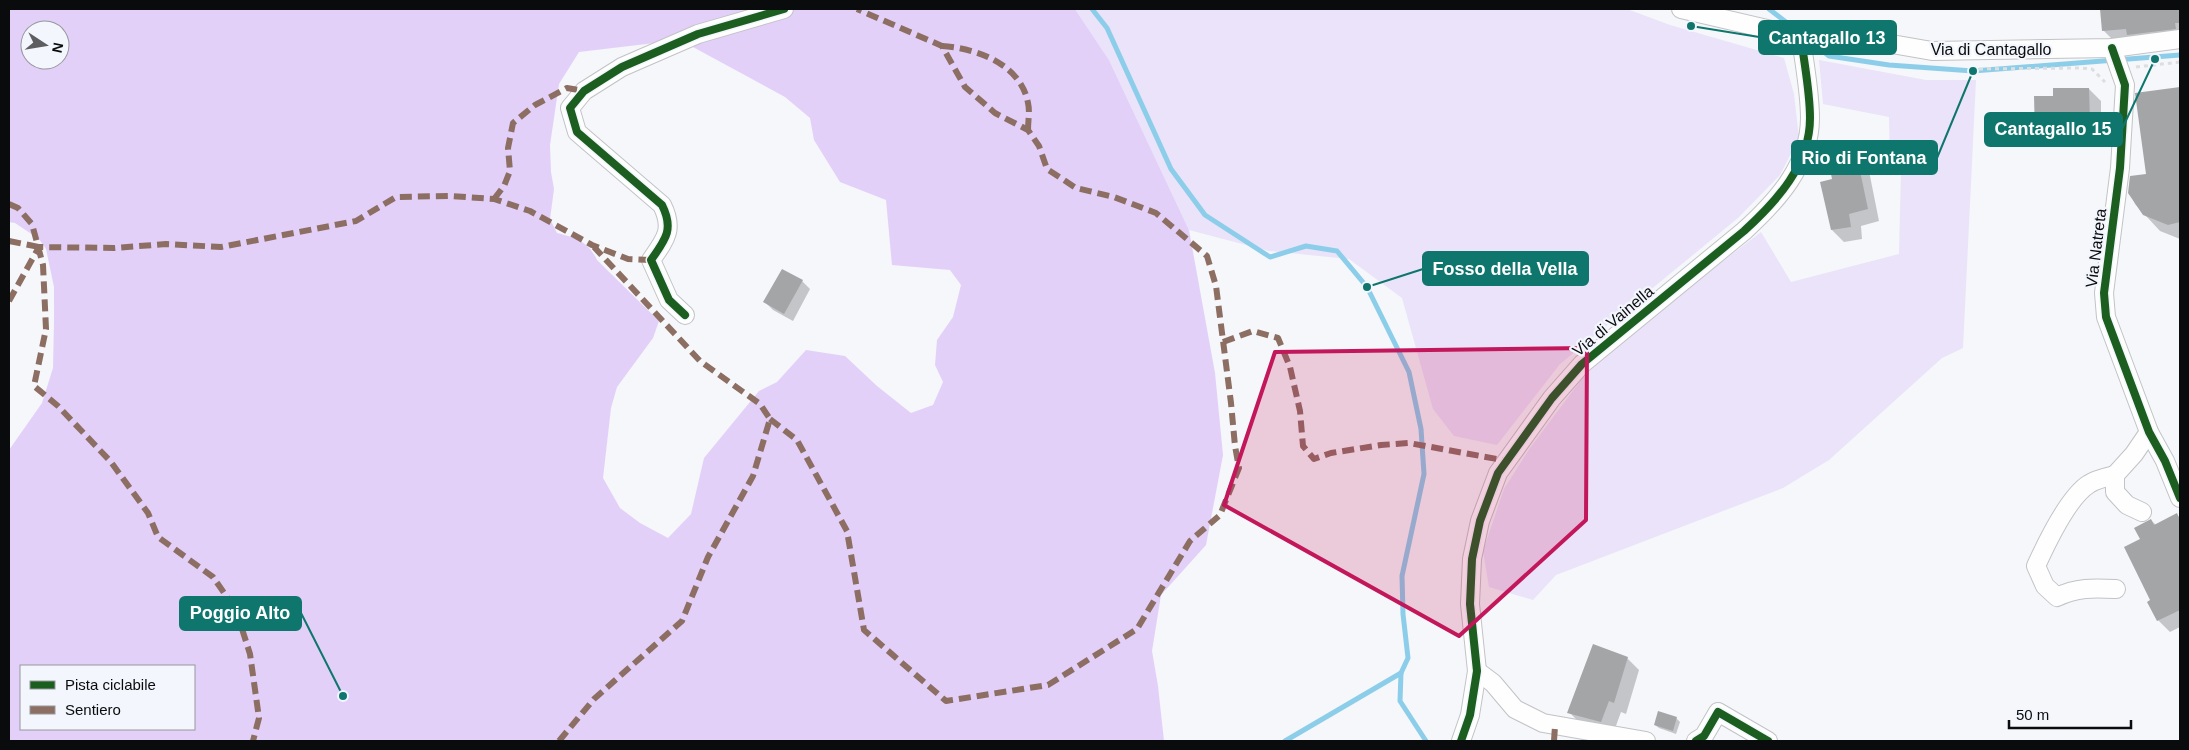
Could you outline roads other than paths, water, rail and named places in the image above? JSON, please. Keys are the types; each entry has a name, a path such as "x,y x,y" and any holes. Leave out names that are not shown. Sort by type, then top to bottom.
{"street":[{"path":"685,315 670,300 651,260 669,229 668,218 662,205 577,132 570,108 584,91 622,67 698,34 784,9"},
{"name":"Via di Cantagallo","path":"1681,9 1801,37 1846,36 1932,51 2113,48 2180,39"},
{"name":"Via di Vainella","path":"1461,741 1470,715 1476,671 1470,604 1472,559 1480,521 1498,473 1552,398 1582,364 1751,225 1770,208 1794,176 1806,151 1810,118 1801,37"},
{"name":"Via Natreta","path":"2113,48 2125,85 2125,94 2120,168 2104,293 2106,317 2149,432 2165,461 2180,498"},
{"path":"2116,589 2090,587 2070,590 2057,597 2045,586 2036,566 2046,544 2067,508 2088,484 2115,474 2134,454 2149,432"},
{"path":"2115,474 2115,492 2127,505 2142,512"},
{"path":"1476,671 1494,683 1515,709 1543,723 1646,741"},
{"path":"1696,741 1704,736 1718,712 1768,741"}],"waterway":[{"path":"1092,9 1107,28 1171,169 1205,215 1270,257 1306,246 1337,251 1367,287 1409,372 1421,429 1424,474 1402,576 1403,614 1408,658 1401,673 1400,701 1426,741"},
{"path":"1769,9 1795,29"},
{"path":"1812,42 1829,56 1889,65 1973,71 2180,55"},
{"path":"1285,741 1401,673"}],"place":[{"name":"Cantagallo 13","path":"1691,26"},
{"name":"Cantagallo 15","path":"2155,59"},
{"name":"Rio di Fontana","path":"1973,71"},
{"name":"Fosso della Vella","path":"1367,287"},
{"name":"Poggio Alto","path":"343,696"}]}
